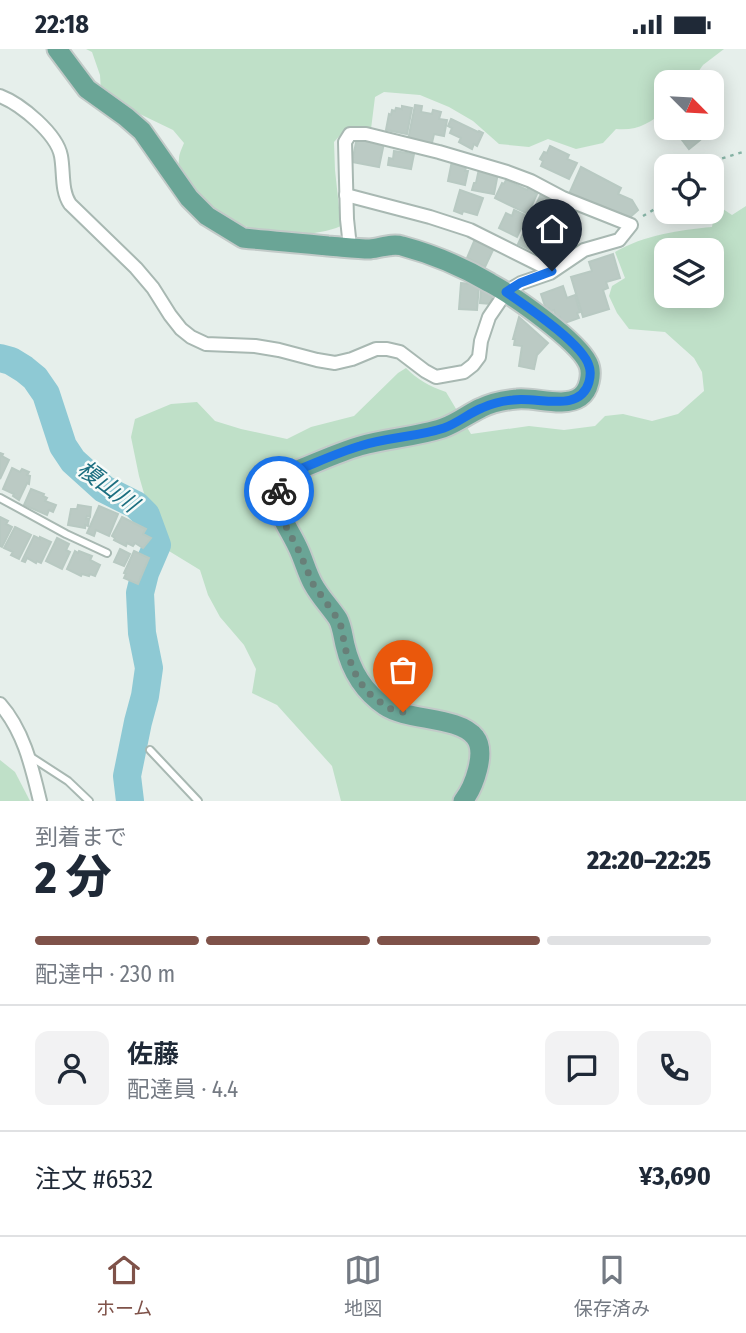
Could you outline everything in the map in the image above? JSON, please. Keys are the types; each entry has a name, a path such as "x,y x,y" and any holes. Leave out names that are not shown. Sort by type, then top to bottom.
{"main road":[{"path":"57,49 87,89 142,131 189,198 207,216 225,228 243,238 370,249 398,244 457,266 506,292 532,311 569,341 589,365 589,384 582,396 573,400 560,402 516,399 480,408 462,420 436,430 362,445 290,473 282,481 278,493 281,517 313,584 340,622 346,651 366,691 388,708 454,724 474,734 480,747 479,764 469,793 463,801"}],"street":[{"path":"0,96 26,111 56,142 61,152 65,198 136,268 181,329 206,344 255,346 335,363 376,349 387,349 400,352 425,372 436,377 464,372 479,357 489,317 506,292 520,283 552,271 584,250 619,240 631,225 507,172 366,134 350,134 345,142 350,247"},
{"path":"346,195 470,230 552,271"},
{"path":"0,704 18,731 33,771 40,801"}],"lane":[{"path":"0,498 66,534 107,552"},
{"path":"150,750 198,801"},
{"path":"27,754 68,781 89,801"}],"path":[{"path":"724,158 746,151"},
{"path":"631,225 654,208"}],"green space":[{"path":"86,49 724,49 699,70 654,70 654,119 637,127 616,129 603,143 576,149 548,139 529,147 499,144 473,121 449,107 420,95 384,92 375,97 371,129 344,131 334,142 341,226 299,234 269,232 240,225 207,207 180,170 179,157 184,143 173,130 119,104 101,91 100,75 92,52"},
{"path":"746,206 746,801 341,801 332,766 277,705 252,693 256,669 244,645 220,617 208,595 200,570 164,548 154,528 139,476 131,437 135,419 171,404 197,402 215,421 287,439 311,427 354,416 406,368 424,382 446,392 471,434 529,426 564,430 595,426 605,416 623,414 652,421 678,414 704,391 702,372 694,358 665,332 629,329 617,313 609,296 612,286 625,278 615,252 650,237 724,224 724,210 732,215"},
{"path":"0,760 15,772 30,801 0,801"}],"building":[{"path":"415,105 422,106 421,112 441,112 439,119 447,120 444,136 434,134 432,143 408,140"},
{"path":"402,106 412,108 407,134 386,130 389,114 396,108 402,109"},
{"path":"451,119 483,133 477,146 474,144 472,149 459,142 461,138 450,133 452,128 448,126"},
{"path":"357,138 384,143 379,167 352,162"},
{"path":"682,140 700,140 689,149"},
{"path":"550,146 569,155 567,159 577,163 569,179 541,166 543,161 540,159"},
{"path":"394,151 414,154 411,169 388,165 389,158 393,159"},
{"path":"452,161 467,164 465,185 448,181"},
{"path":"581,167 621,188 618,194 632,200 638,210 628,219 569,194"},
{"path":"479,169 498,173 494,194 472,190"},
{"path":"506,180 527,190 529,186 537,190 528,214 495,198"},
{"path":"460,190 483,198 477,215 454,211"},
{"path":"542,192 572,206 562,229 531,215"},
{"path":"514,210 527,216 517,237 499,228 506,213 512,216"},
{"path":"530,219 561,233 549,258 518,244"},
{"path":"564,232 577,238 571,252 558,246"},
{"path":"475,239 492,247 485,267 467,258"},
{"path":"613,254 620,278 606,282 608,288 603,290 609,309 583,317 571,277 592,271 589,262"},
{"path":"461,283 479,285 477,310 459,309"},
{"path":"563,286 567,298 575,295 580,312 577,313 579,318 562,324 560,317 556,318 554,310 550,312 549,308 546,309 541,294"},
{"path":"481,290 492,291 491,304 480,303"},
{"path":"519,317 548,343 537,355 534,369 519,366 522,346 514,345 513,339"},
{"path":"0,453 9,460 0,479"},
{"path":"12,468 29,472 27,475 30,476 29,484 27,483 19,500 14,494 3,489"},
{"path":"31,489 44,494 47,498 45,501 56,505 53,512 49,510 47,515 24,505"},
{"path":"78,505 91,507 90,517 87,516 86,519 89,519 88,526 85,525 85,528 68,525 71,509 77,509"},
{"path":"99,506 118,514 109,536 96,530 94,536 87,533"},
{"path":"0,517 12,527 2,547 0,546"},
{"path":"122,517 146,529 143,534 151,538 143,548 135,543 133,546 127,543 126,546 114,540 112,536"},
{"path":"15,527 31,535 19,559 4,548"},
{"path":"34,536 51,542 41,563 27,558 25,562 22,561"},
{"path":"57,538 69,544 66,550 70,552 62,569 46,561"},
{"path":"120,549 130,554 124,566 114,562"},
{"path":"75,551 92,556 90,560 100,565 95,576 81,576 67,569"},
{"path":"134,551 149,558 138,584 124,578"}],"waterway":[{"name":"榎山川","path":"0,358 11,361 35,378 46,394 63,446 73,461 104,489 136,505 146,515 157,545 140,593 142,633 149,668 127,776 130,801"}],"way so far":[{"path":"279,491 281,517 313,584 340,622 346,651 356,675 366,691 388,708 403,712"}],"route":[{"path":"279,491 282,481 290,473 362,445 446,427 480,408 516,399 560,402 582,396 589,384 590,373 589,365 581,353 506,292 520,283 552,271"}]}
